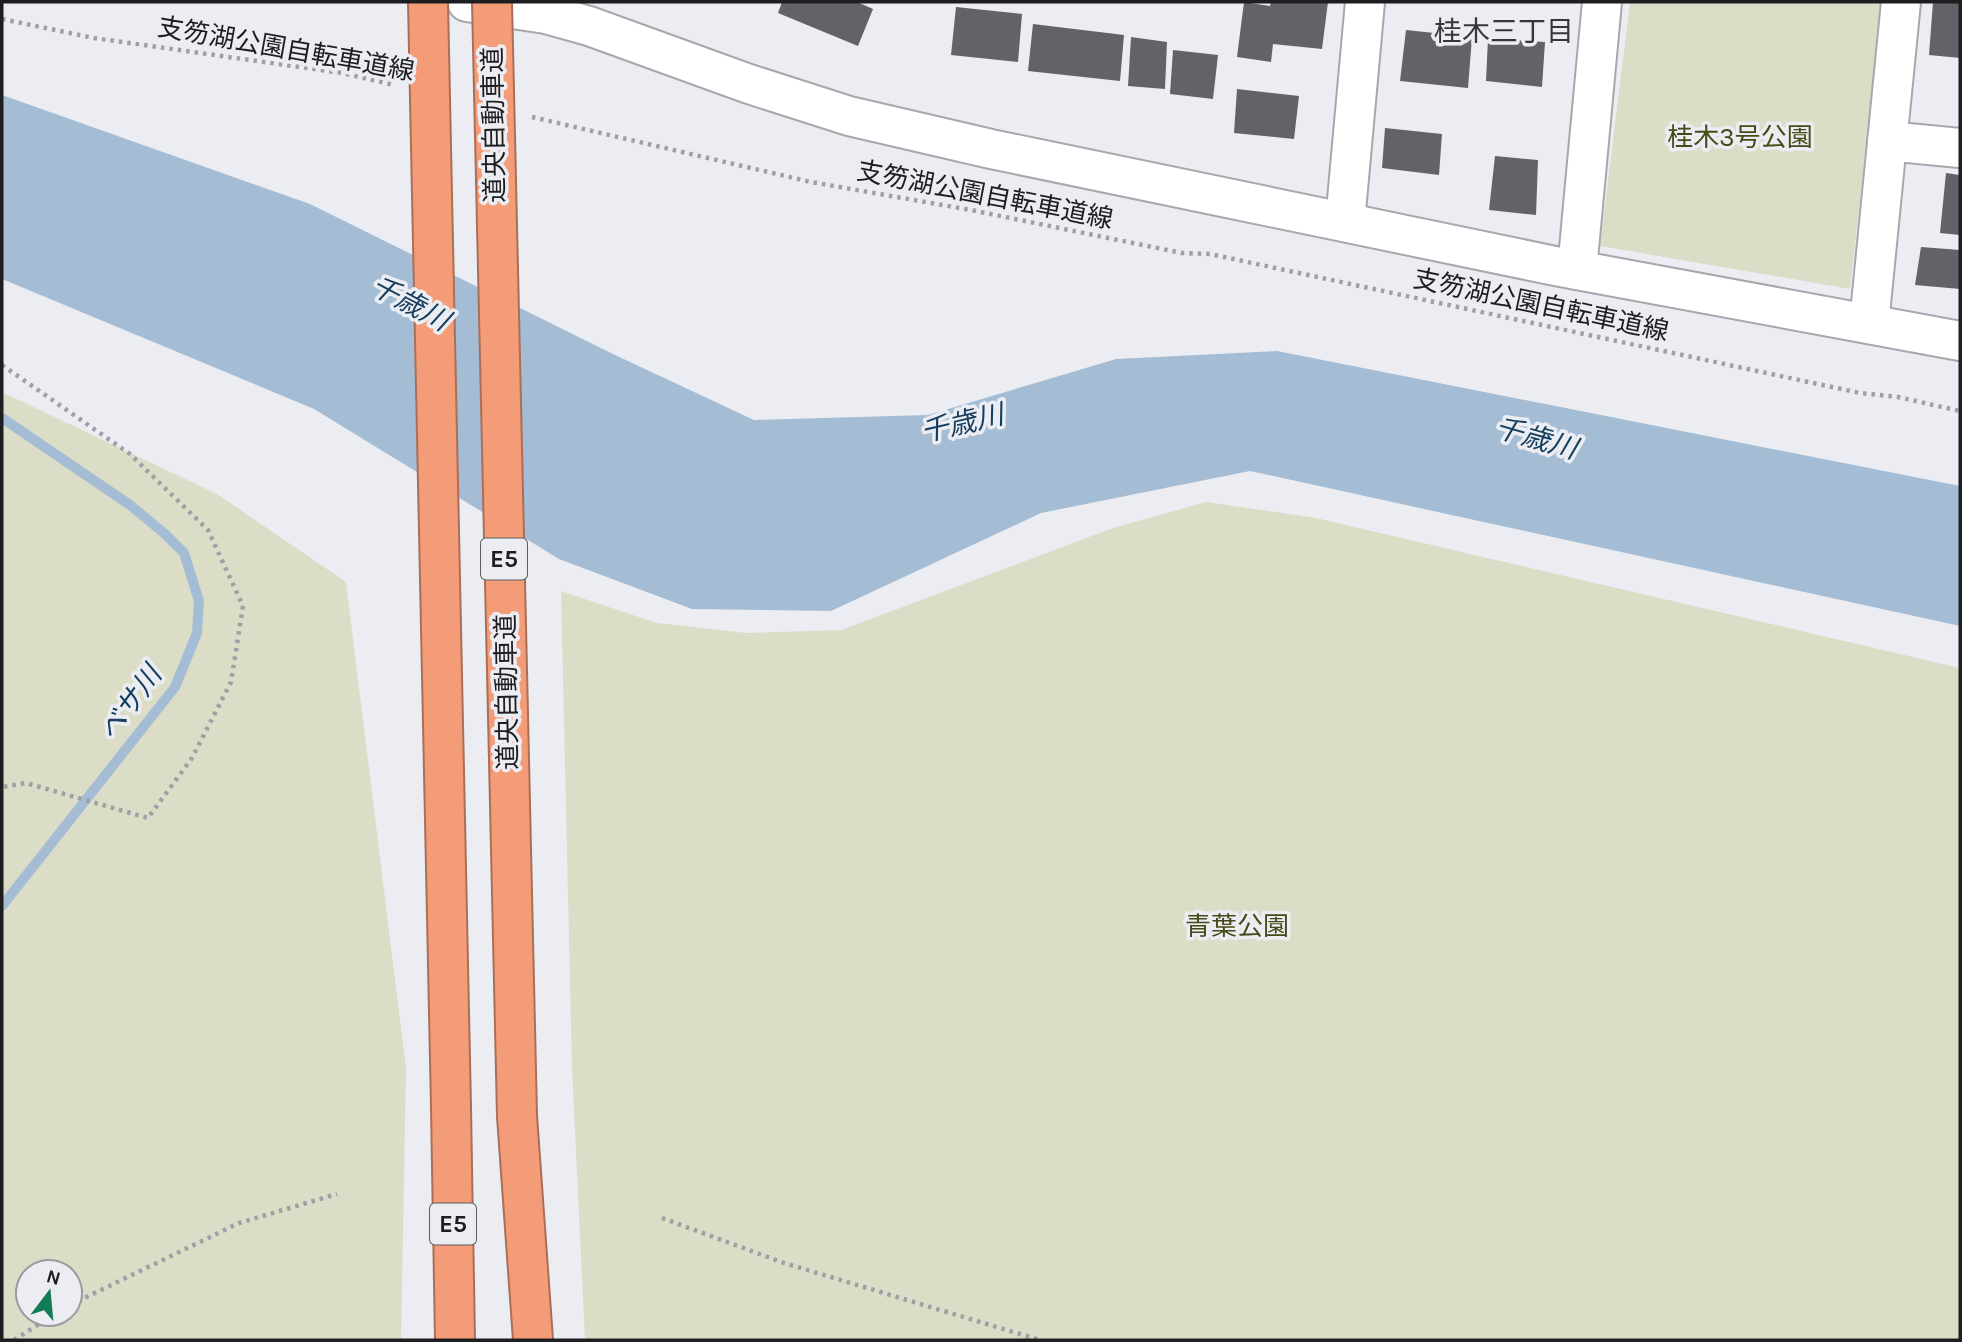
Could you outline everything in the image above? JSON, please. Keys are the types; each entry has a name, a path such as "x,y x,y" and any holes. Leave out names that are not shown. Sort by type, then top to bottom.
{"highway":[{"name":"E5","path":"428,2 455,1340"},
{"name":"道央自動車道","path":"492,2 521,1340"},
{"path":"517,1116 533,1340"}],"street":[{"path":"467,2 546,8 749,84 849,116 991,149 1577,270 1960,341"},
{"path":"1345,222 1365,2"},
{"path":"1577,270 1602,2"},
{"path":"1869,324 1900,2"},
{"path":"1887,141 1960,148"}],"path":[{"name":"支笏湖公園自転車道線","path":"2,19 94,38 342,73 396,86"},
{"name":"支笏湖公園自転車道線","path":"530,117 811,182 1182,253 1210,254 1846,390 1898,397 1960,411"},
{"path":"2,365 130,454 208,530 243,606 231,682 192,758 148,818 26,783 2,787"},
{"path":"84,1298 239,1223 338,1194"},
{"path":"662,1218 784,1264 1040,1340"},
{"path":"14,1340 33,1328"}],"green space":[{"name":"桂木3号公園","path":"1630,2 1882,2 1850,289 1600,246"},
{"path":"2,392 217,494 346,582 406,1068 401,1340 2,1340"},
{"name":"青葉公園","path":"1206,502 1316,518 1960,668 1960,1340 585,1340 572,1068 561,591 657,623 746,633 841,630 1113,528"}],"water":[{"name":"千歳川","path":"2,95 310,204 613,354 754,420 928,415 1116,359 1277,351 1960,486 1960,626 1250,471 1041,513 831,611 692,609 559,559 314,409 2,279"}],"building":[{"path":"782,2 857,2 873,9 858,46 778,13"},
{"path":"1244,2 1270,6 1271,2 1328,2 1322,49 1273,44 1271,62 1237,57"},
{"path":"1933,2 1960,2 1960,58 1929,55"},
{"path":"956,7 1022,14 1018,62 951,55"},
{"path":"1033,24 1124,35 1120,81 1028,71"},
{"path":"1406,30 1472,37 1468,88 1400,81"},
{"path":"1131,37 1167,42 1165,89 1128,86"},
{"path":"1488,38 1545,42 1542,87 1486,81"},
{"path":"1173,50 1218,55 1213,99 1170,94"},
{"path":"1237,89 1299,96 1294,139 1234,133"},
{"path":"1385,128 1442,134 1439,175 1382,168"},
{"path":"1495,156 1538,160 1536,215 1489,210"},
{"path":"1946,173 1960,175 1960,235 1940,233"},
{"path":"1921,247 1960,250 1960,289 1915,285"}],"waterway":[{"name":"ベサ川","path":"2,418 130,505 165,534 184,553 199,601 197,633 175,687 2,906"}],"district":[{"name":"桂木三丁目","path":"1504,31"}]}
